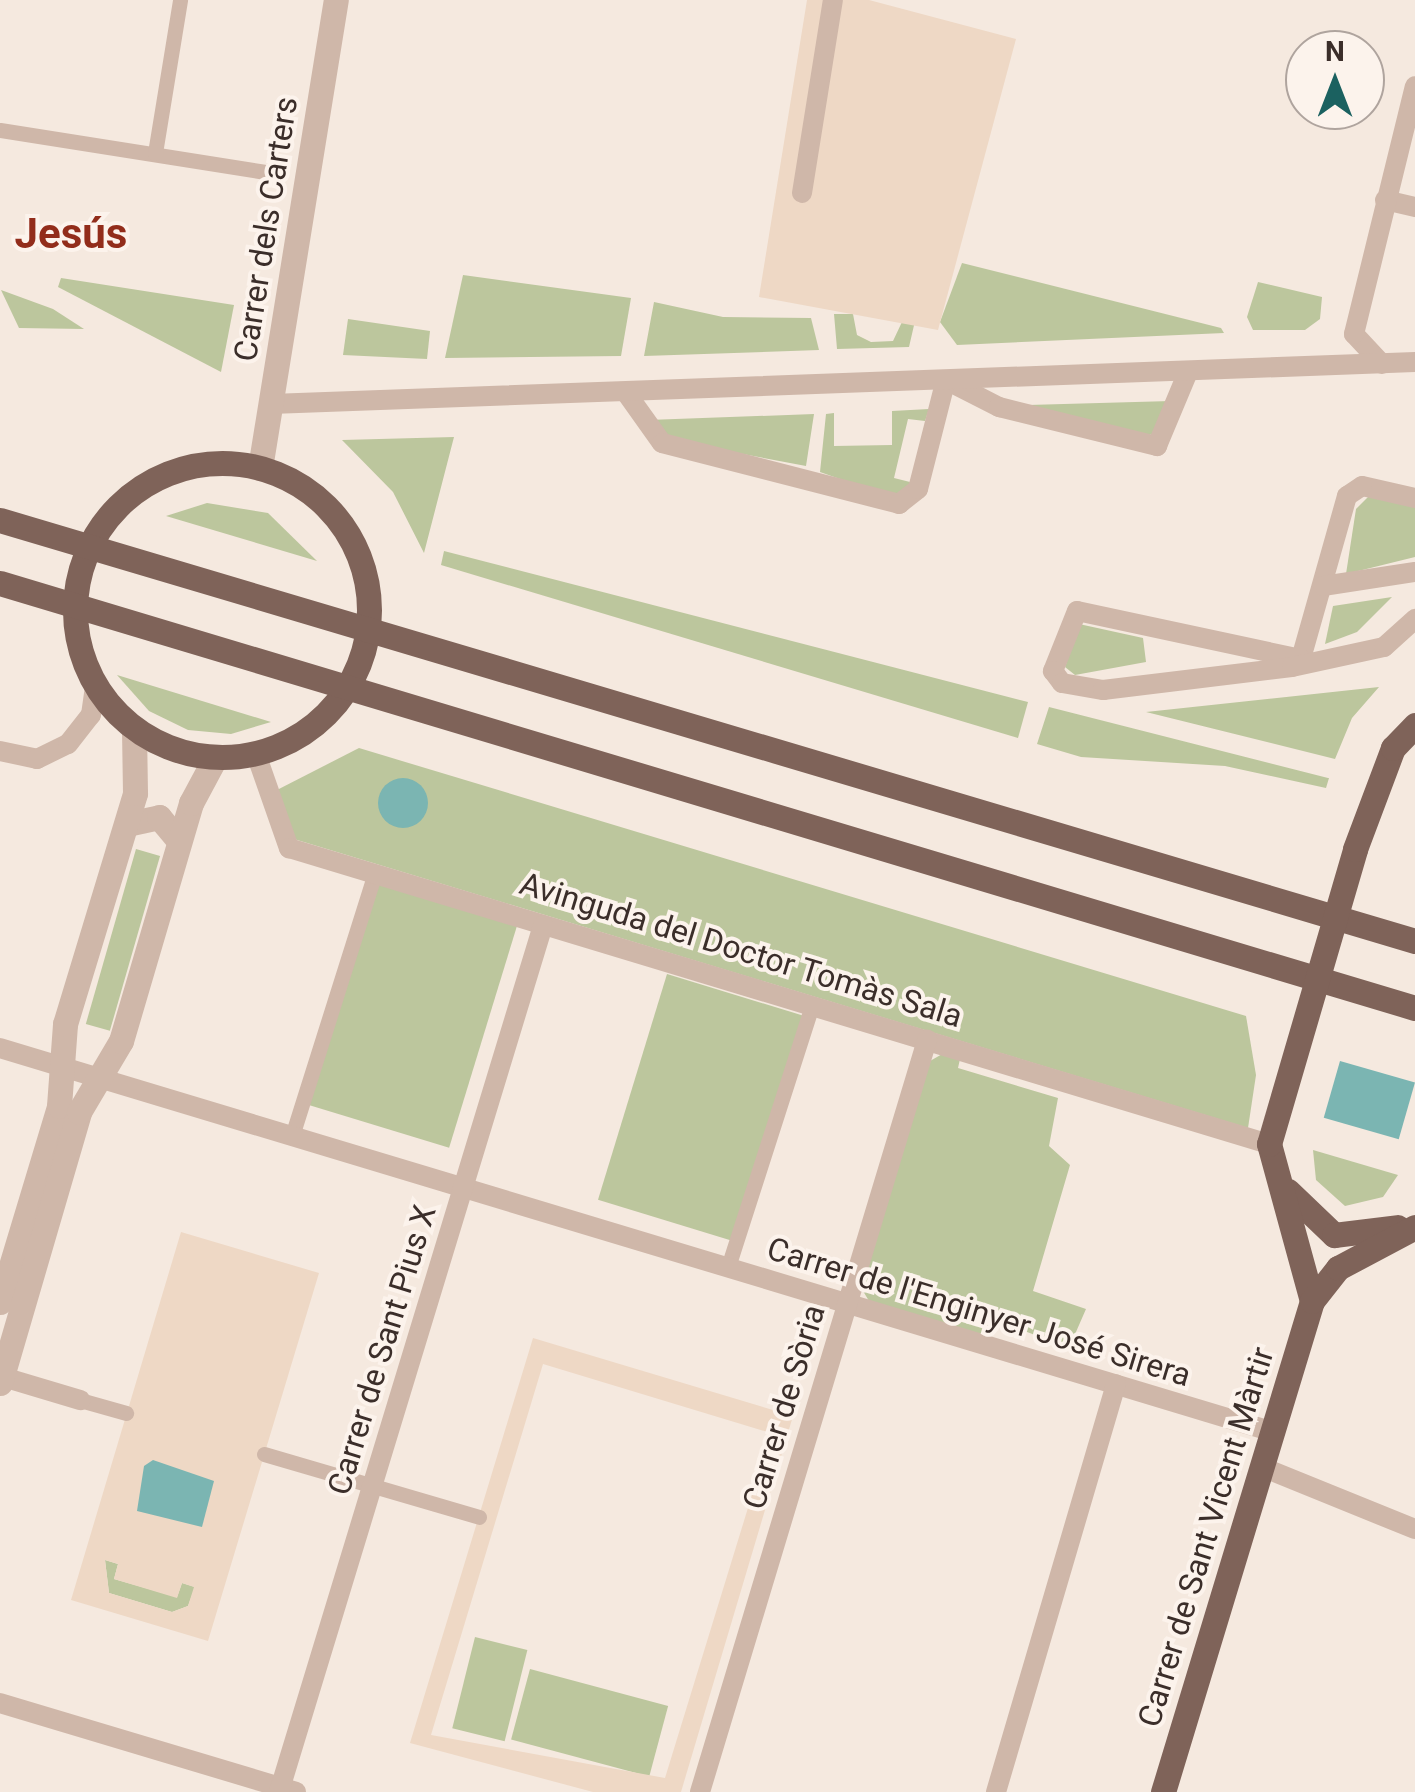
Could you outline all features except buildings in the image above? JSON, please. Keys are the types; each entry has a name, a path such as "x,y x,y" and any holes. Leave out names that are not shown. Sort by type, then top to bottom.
{"main road":[{"path":"260,468 292,480 342,523 368,583 370,628 350,686 317,724 256,754 215,758 134,729 95,686 74,604 88,548 129,495 168,473 260,468"},
{"path":"0,520 1415,941"},
{"path":"0,583 1415,1008"},
{"path":"1312,1301 1269,1147 1335,918 1384,768 1415,725"},
{"name":"Carrer de Sant Vicent Màrtir","path":"1269,1147 1314,1225 1334,1236 1415,1225"},
{"name":"Carrer de Sant Vicent Màrtir","path":"1163,1792 1312,1301 1338,1268 1415,1225"}],"street":[{"path":"154,153 180,0"},
{"name":"Carrer dels Carters","path":"260,468 336,0"},
{"path":"802,194 833,0"},
{"path":"1382,364 1354,334 1415,86"},
{"path":"0,130 264,172"},
{"path":"1385,200 1415,208"},
{"path":"271,404 627,394 1415,362"},
{"path":"949,382 999,407 1158,446 1188,372"},
{"path":"627,394 662,443 899,504 918,489 949,382"},
{"path":"1415,498 1353,488 1305,653 1292,662 1077,611 1053,670 1062,682 1102,690 1292,668 1384,647 1415,619"},
{"path":"1323,586 1415,572"},
{"path":"0,752 37,759 68,744 91,715 95,686"},
{"path":"0,1302 62,1067 65,1024 127,824 134,729"},
{"name":"Avinguda del Doctor Tomàs Sala","path":"256,754 288,848 1269,1147"},
{"path":"126,1414 1,1378 79,1112 121,1041 178,840 215,758"},
{"path":"127,824 159,817 178,840"},
{"path":"292,1136 375,874"},
{"name":"Carrer de Sant Pius X","path":"285,1790 372,1485 543,925"},
{"name":"Carrer de l'Enginyer José Sirera","path":"728,1267 812,1005"},
{"name":"Carrer de Sòria","path":"700,1792 927,1040"},
{"name":"Carrer de l'Enginyer José Sirera","path":"0,1048 1270,1431"},
{"path":"996,1792 1116,1384"},
{"path":"264,1454 480,1517"},
{"path":"1262,1466 1415,1529"},
{"path":"0,1703 285,1790"}],"green space":[{"path":"962,263 1221,328 1224,333 957,345 940,322"},
{"path":"927,269 909,347 837,349 834,314 853,314 857,335 871,342 893,341"},
{"path":"463,275 631,298 621,356 445,358"},
{"path":"61,278 234,305 221,372 58,287"},
{"path":"1258,282 1322,297 1320,319 1305,330 1253,330 1247,317"},
{"path":"1,290 53,309 84,329 19,328"},
{"path":"654,302 723,317 811,318 819,350 644,356"},
{"path":"348,319 430,331 427,359 343,355"},
{"path":"1171,401 1160,434 1141,435 1028,405"},
{"path":"929,409 925,421 908,419 894,478 910,482 907,491 888,496 820,472 826,414 834,413 834,446 892,445 892,411"},
{"path":"814,414 806,466 674,441 648,420"},
{"path":"454,437 424,553 393,492 342,440"},
{"path":"1369,496 1415,507 1415,557 1346,574 1356,509"},
{"path":"207,503 268,513 317,561 166,516"},
{"path":"444,551 1028,702 1018,738 441,565"},
{"path":"1392,597 1357,632 1325,644 1333,606"},
{"path":"1079,624 1143,638 1146,662 1075,675 1065,667"},
{"path":"117,675 271,722 231,734 188,730 149,711"},
{"path":"1379,687 1352,718 1335,759 1146,712"},
{"path":"1049,707 1329,778 1326,788 1225,766 1081,757 1037,744"},
{"path":"359,748 1246,1016 1256,1075 1248,1128 284,836 275,791"},
{"path":"136,849 160,856 110,1031 86,1024"},
{"path":"374,877 518,921 449,1148 305,1104"},
{"path":"667,974 808,1017 739,1243 598,1200"},
{"path":"944,1053 960,1059 958,1068 1058,1098 1049,1146 1070,1165 1033,1291 1086,1309 1069,1348 990,1318 986,1336 869,1301 860,1286 930,1061"},
{"path":"1313,1150 1398,1175 1383,1197 1345,1206 1316,1180"},
{"path":"105,1560 118,1564 114,1579 177,1597 182,1583 195,1587 188,1606 172,1612 109,1593"},
{"path":"475,1637 527,1650 505,1741 452,1728"},
{"path":"530,1669 668,1706 649,1777 511,1740"}],"shaded area":[{"path":"807,0 869,0 1016,39 938,330 759,297"},
{"path":"181,1232 319,1273 208,1641 71,1600","holes":["105,1560 118,1564 114,1579 177,1598 182,1583 194,1587 188,1606 172,1612 109,1593"]},
{"path":"533,1338 793,1416 681,1792 593,1792 410,1743","holes":["543,1364 771,1433 665,1778 431,1735"]}],"water":[{"path":"403,778 420,786 428,803 420,820 403,828 386,820 378,803 386,786"},
{"path":"1340,1061 1415,1082 1399,1139 1324,1118"},
{"path":"153,1460 214,1481 202,1527 137,1511 144,1466"}],"district":[{"name":"Jesús","path":"71,234"}]}
